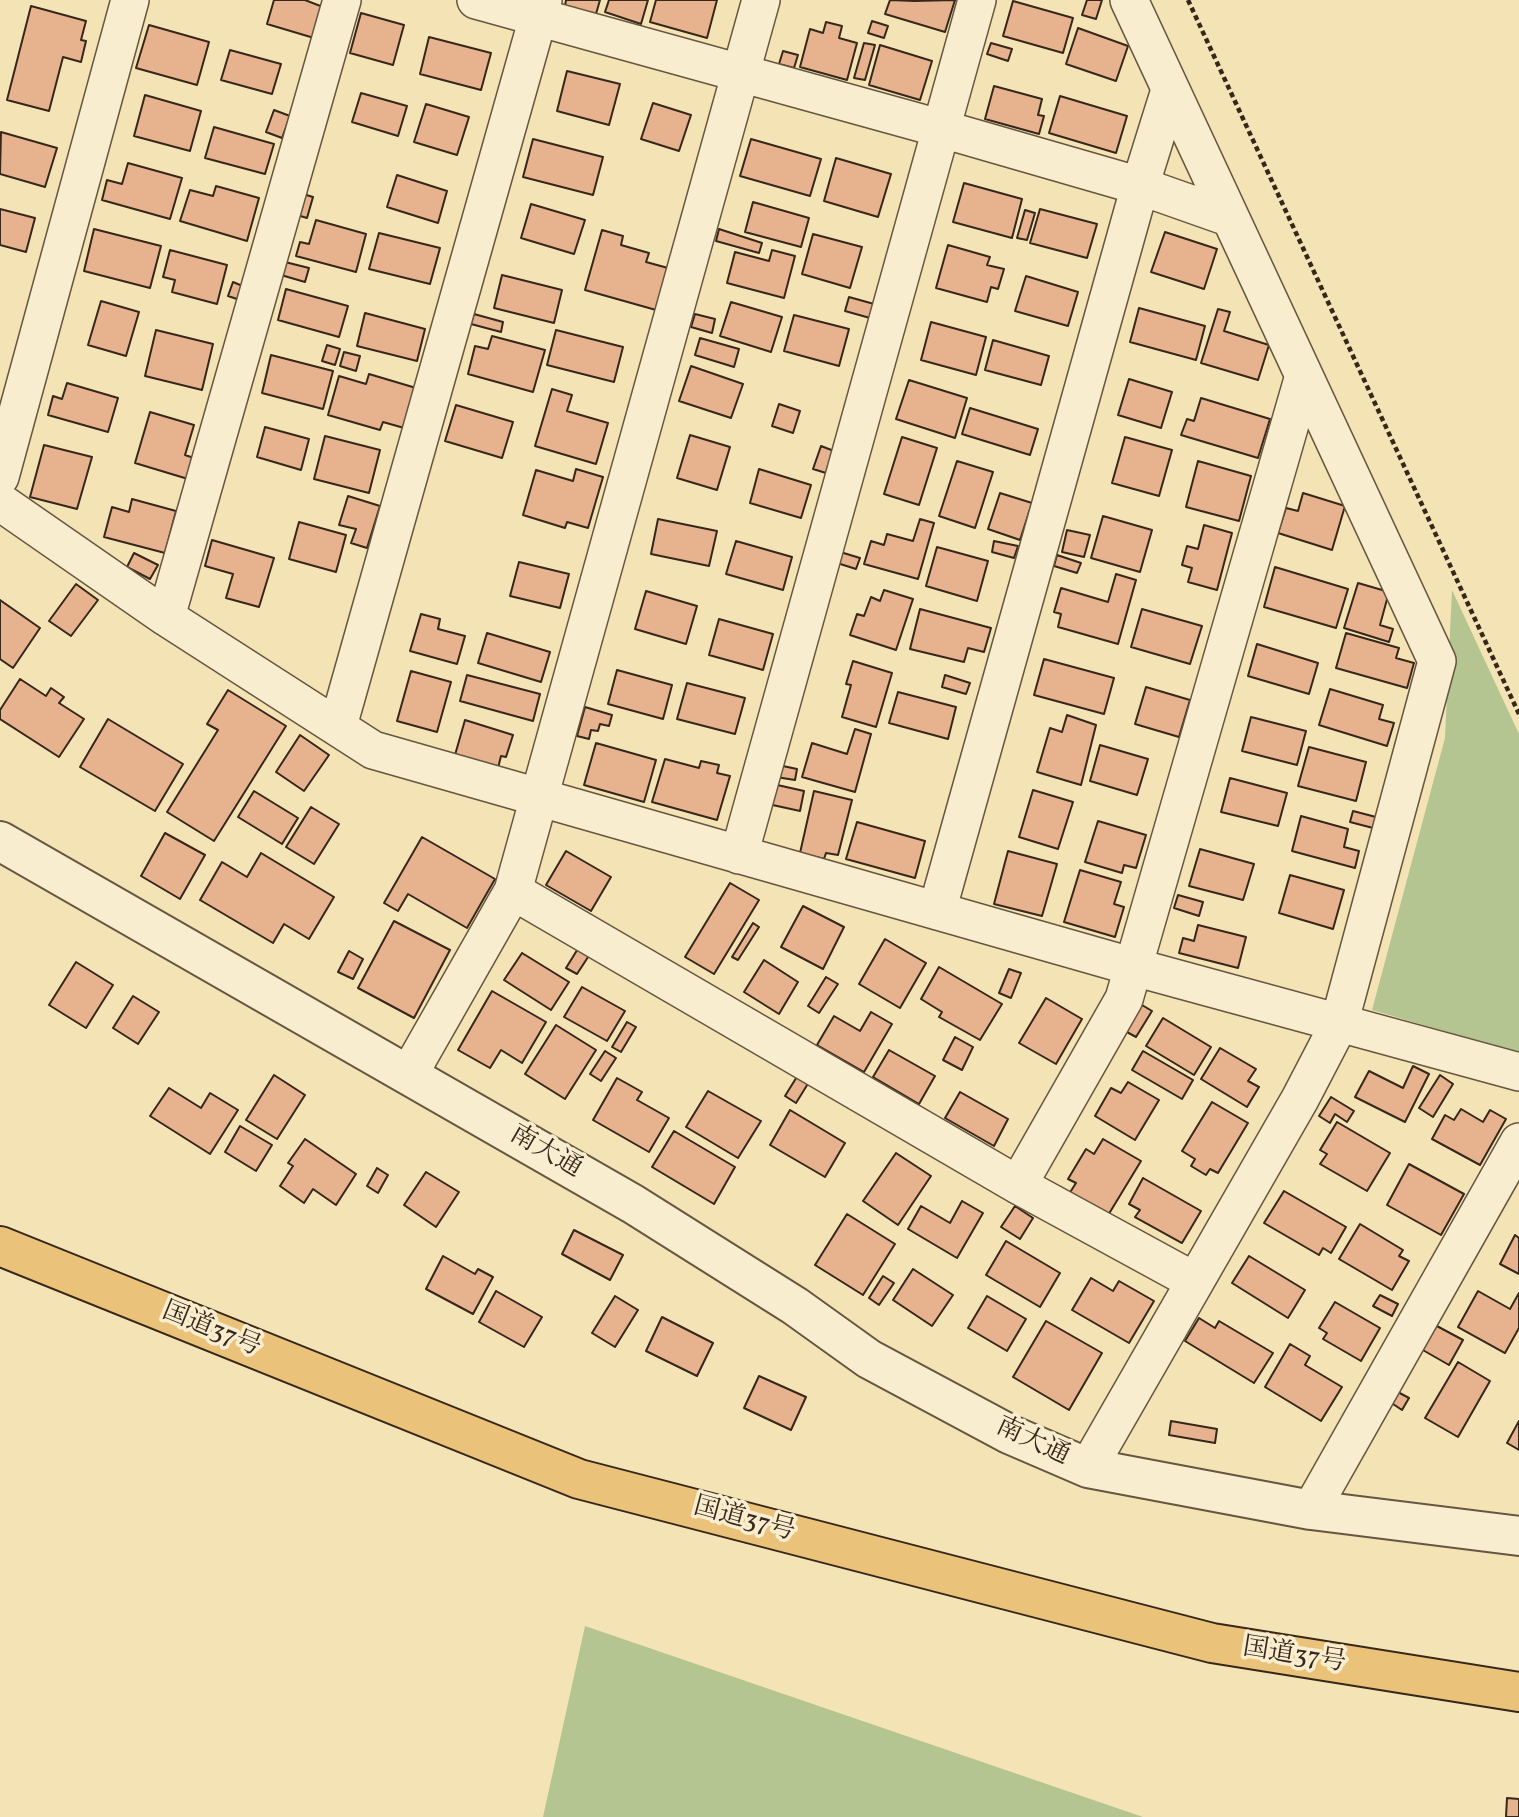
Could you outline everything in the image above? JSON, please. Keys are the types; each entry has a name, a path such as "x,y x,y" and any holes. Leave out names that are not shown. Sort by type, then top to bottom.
{"highway":[{"name":"国道37号","path":"0,1246 579,1479 1212,1643 1519,1692"}],"street":[{"path":"0,477 130,0"},
{"path":"166,617 341,0"},
{"path":"476,0 540,9 741,74 1140,186 1228,217"},
{"path":"409,1074 513,891 761,0"},
{"path":"739,855 939,128 977,0"},
{"path":"1088,1468 1300,1099 1339,1024 1437,661 1303,379 1129,0"},
{"path":"338,726 540,9"},
{"path":"937,911 1140,186 1170,90"},
{"path":"1018,1185 1124,999 1303,379"},
{"path":"0,502 166,617 373,750 1134,967 1519,1072"},
{"name":"南大通","path":"0,841 632,1204 794,1306 869,1359 1009,1434 1088,1468 1311,1510 1519,1536"},
{"path":"513,891 1018,1185 1194,1281"},
{"path":"1311,1510 1519,1142"}],"path":[{"path":"1188,0 1519,715"}],"green space":[{"path":"1452,590 1519,734 1519,1053 1372,1010 1445,738"},
{"path":"585,1626 1143,1817 543,1817"}],"building":[{"path":"274,0 305,0 323,7 314,38 267,24"},
{"path":"566,0 600,0 596,14 565,6"},
{"path":"609,0 648,0 641,24 605,12"},
{"path":"656,0 717,0 707,38 650,22"},
{"path":"890,0 955,0 945,32 885,14"},
{"path":"1087,0 1102,0 1096,19 1082,15"},
{"path":"1013,1 1073,18 1063,53 1003,36"},
{"path":"31,6 86,21 81,40 86,41 81,62 63,57 49,111 7,100"},
{"path":"361,13 404,25 393,65 350,53"},
{"path":"872,21 888,26 884,38 868,33"},
{"path":"826,22 842,26 839,38 857,43 847,80 800,67 810,29 823,33"},
{"path":"149,25 209,42 197,85 136,68"},
{"path":"1078,28 1128,46 1116,81 1066,64"},
{"path":"429,37 491,53 481,90 420,74"},
{"path":"864,43 875,45 865,80 854,78"},
{"path":"991,43 1012,49 1008,61 987,54"},
{"path":"880,45 932,61 920,100 869,85"},
{"path":"230,50 281,64 272,94 221,80"},
{"path":"783,51 798,55 794,68 779,64"},
{"path":"567,71 620,84 609,125 557,111"},
{"path":"994,86 1042,99 1038,115 1044,116 1039,134 985,119"},
{"path":"361,93 407,106 398,136 352,122"},
{"path":"145,95 201,111 190,151 134,136"},
{"path":"1060,96 1127,116 1116,153 1049,133"},
{"path":"653,103 691,115 679,151 641,139"},
{"path":"426,104 469,117 457,155 414,142"},
{"path":"274,110 290,116 282,138 266,132"},
{"path":"214,127 274,144 265,174 205,158"},
{"path":"1,132 57,148 45,187 0,174"},
{"path":"533,139 603,157 593,195 523,177"},
{"path":"751,139 821,159 810,196 740,176"},
{"path":"836,158 891,174 878,217 824,201"},
{"path":"128,163 182,178 170,219 102,200 107,180 122,184"},
{"path":"397,175 447,191 438,223 387,207"},
{"path":"964,183 1022,199 1012,238 953,222"},
{"path":"216,186 259,198 247,241 180,221 190,190 213,196"},
{"path":"303,194 313,197 307,218 297,215"},
{"path":"753,202 809,218 801,247 745,232"},
{"path":"531,204 585,220 574,254 521,238"},
{"path":"0,209 35,218 26,252 0,245"},
{"path":"1040,209 1097,224 1087,258 1030,243"},
{"path":"1025,210 1035,213 1027,240 1017,238"},
{"path":"316,220 366,234 356,272 296,256 300,242 309,244"},
{"path":"94,229 161,246 150,288 84,271"},
{"path":"719,229 762,243 759,253 716,241"},
{"path":"602,230 623,236 621,245 649,253 646,262 668,268 656,310 585,290"},
{"path":"1165,232 1217,249 1204,289 1151,272"},
{"path":"379,233 440,248 430,284 369,269"},
{"path":"813,234 862,247 850,288 802,274"},
{"path":"948,245 990,257 987,265 1004,269 998,289 991,287 987,302 936,288"},
{"path":"170,250 227,265 217,304 172,292 175,280 163,277"},
{"path":"772,250 795,256 784,298 727,283 735,252 769,261"},
{"path":"285,262 309,268 305,282 281,275"},
{"path":"502,275 562,290 554,323 494,308"},
{"path":"1026,276 1078,292 1068,326 1015,311"},
{"path":"233,282 245,287 240,300 228,296"},
{"path":"286,289 348,306 339,337 278,320"},
{"path":"849,297 874,304 870,318 845,311"},
{"path":"101,301 139,312 126,356 88,345"},
{"path":"731,302 782,317 771,352 720,336"},
{"path":"1139,308 1205,326 1196,360 1130,342"},
{"path":"1218,309 1230,312 1224,331 1269,345 1258,380 1201,363"},
{"path":"365,313 425,329 417,361 357,346"},
{"path":"474,314 503,322 501,332 471,324"},
{"path":"695,314 715,319 712,333 691,327"},
{"path":"794,315 849,329 839,366 784,351"},
{"path":"931,322 986,337 976,375 921,360"},
{"path":"156,330 213,344 202,390 145,376"},
{"path":"556,330 623,347 614,382 547,365"},
{"path":"492,336 545,350 533,392 468,374 475,346 488,349"},
{"path":"700,338 739,349 734,367 695,355"},
{"path":"993,340 1049,356 1041,385 985,370"},
{"path":"327,345 340,349 335,365 322,361"},
{"path":"344,352 360,356 356,371 340,366"},
{"path":"271,355 333,371 323,409 262,393"},
{"path":"691,366 743,384 731,418 679,401"},
{"path":"369,374 416,388 404,428 383,422 380,430 328,415 339,376 366,384"},
{"path":"1129,379 1172,392 1161,428 1118,415"},
{"path":"909,380 967,398 955,438 896,419"},
{"path":"67,383 118,398 108,432 48,415 53,396 62,399"},
{"path":"552,389 572,395 567,411 608,423 596,464 535,446"},
{"path":"1201,398 1270,419 1258,458 1181,435 1187,419 1194,421"},
{"path":"779,404 800,411 793,433 772,426"},
{"path":"456,405 513,422 502,458 445,441"},
{"path":"970,408 1038,429 1030,455 962,434"},
{"path":"150,412 194,425 185,455 194,458 188,479 135,463"},
{"path":"265,427 309,439 301,470 257,457"},
{"path":"690,435 730,447 717,490 677,478"},
{"path":"325,436 380,450 369,493 314,479"},
{"path":"902,437 937,448 919,505 884,494"},
{"path":"1125,437 1172,450 1159,496 1112,483"},
{"path":"44,445 92,457 77,509 30,497"},
{"path":"821,446 834,451 826,473 813,469"},
{"path":"957,461 993,472 975,528 939,516"},
{"path":"1198,461 1251,476 1239,521 1186,507"},
{"path":"576,469 603,477 588,528 567,522 565,528 523,515 536,470 573,481"},
{"path":"759,469 811,485 801,518 750,503"},
{"path":"1000,493 1032,503 1020,540 988,529"},
{"path":"1303,493 1345,506 1332,550 1278,533 1286,508 1298,511"},
{"path":"348,496 380,506 367,548 351,543 356,529 339,525"},
{"path":"132,499 176,511 165,553 104,537 112,507 129,512"},
{"path":"1103,516 1152,530 1140,572 1091,558"},
{"path":"658,519 717,531 709,566 651,554"},
{"path":"920,519 934,523 918,579 864,564 871,541 884,545 887,534 913,541"},
{"path":"299,522 346,535 336,572 289,559"},
{"path":"1204,525 1232,533 1217,590 1188,582 1192,568 1182,565 1187,546 1198,549"},
{"path":"1067,530 1090,535 1084,557 1062,552"},
{"path":"212,540 274,558 259,607 226,598 233,574 205,566"},
{"path":"736,541 792,557 783,590 726,574"},
{"path":"994,541 1018,546 1014,558 992,552"},
{"path":"937,547 988,561 977,601 926,586"},
{"path":"837,551 860,558 856,569 834,562"},
{"path":"134,553 158,565 150,579 127,567"},
{"path":"1057,555 1081,563 1077,573 1054,566"},
{"path":"519,562 569,574 560,608 510,596"},
{"path":"1275,567 1348,589 1336,628 1264,607"},
{"path":"1116,574 1136,580 1118,644 1058,627 1061,614 1054,612 1061,588 1108,602"},
{"path":"1358,583 1389,592 1380,625 1393,629 1389,642 1344,628"},
{"path":"76,584 98,600 71,636 49,621"},
{"path":"884,590 913,599 896,650 850,635 857,614 864,616 871,597 880,601"},
{"path":"646,591 697,606 686,644 635,629"},
{"path":"0,600 40,628 13,668 0,659"},
{"path":"920,609 991,628 984,652 968,648 964,662 910,649"},
{"path":"1142,609 1202,626 1190,664 1131,647"},
{"path":"421,614 440,619 438,629 465,636 457,664 410,651"},
{"path":"719,619 773,634 763,670 709,655"},
{"path":"487,633 550,652 541,682 478,663"},
{"path":"1346,633 1399,648 1396,658 1414,663 1407,688 1336,668"},
{"path":"1257,644 1318,663 1309,694 1248,676"},
{"path":"1044,659 1114,678 1104,714 1034,695"},
{"path":"853,661 892,673 876,727 842,717 851,685 846,684"},
{"path":"617,670 672,685 663,719 608,704"},
{"path":"411,671 451,682 437,732 397,721"},
{"path":"467,675 540,694 533,721 460,701"},
{"path":"945,675 970,683 966,694 942,687"},
{"path":"20,679 46,696 51,688 64,697 59,703 84,719 59,757 0,719 0,710"},
{"path":"687,683 745,698 735,734 677,719"},
{"path":"1146,687 1190,700 1179,737 1135,724"},
{"path":"1330,689 1383,705 1379,719 1394,723 1387,746 1319,725"},
{"path":"228,690 286,726 214,841 167,812 218,730 207,724"},
{"path":"898,692 956,707 948,739 889,723"},
{"path":"585,707 612,715 609,726 600,724 598,731 591,730 589,739 577,736"},
{"path":"1067,715 1096,725 1081,785 1037,772 1050,728 1062,732"},
{"path":"1251,717 1306,731 1297,765 1242,751"},
{"path":"108,719 183,764 155,811 80,767"},
{"path":"465,720 513,735 506,757 501,756 498,768 455,755"},
{"path":"855,729 871,734 855,792 802,777 812,743 847,754"},
{"path":"300,735 329,755 304,791 276,772"},
{"path":"596,743 656,760 644,802 584,785"},
{"path":"1100,745 1148,759 1137,795 1090,781"},
{"path":"1309,747 1366,762 1356,801 1298,786"},
{"path":"665,759 699,768 701,761 719,765 717,773 730,776 717,820 652,802"},
{"path":"778,765 797,769 795,780 776,777"},
{"path":"1230,778 1287,793 1278,826 1221,812"},
{"path":"773,784 804,791 800,811 768,804"},
{"path":"1033,790 1073,802 1058,849 1019,837"},
{"path":"254,791 298,818 282,844 238,817"},
{"path":"814,791 852,800 838,855 826,853 824,859 800,853"},
{"path":"311,807 339,824 314,864 286,847"},
{"path":"1353,811 1376,817 1373,828 1350,822"},
{"path":"1301,816 1348,829 1344,847 1359,851 1355,868 1292,851"},
{"path":"1098,821 1146,835 1136,868 1124,865 1122,873 1085,862"},
{"path":"857,822 925,841 915,878 846,859"},
{"path":"165,833 205,855 180,899 141,876"},
{"path":"422,837 495,879 467,928 408,894 398,911 384,903"},
{"path":"1200,849 1254,864 1243,900 1189,886"},
{"path":"566,851 611,877 591,911 546,885"},
{"path":"1008,851 1057,864 1042,916 994,904"},
{"path":"261,853 334,897 309,939 284,924 273,943 200,900 222,862 247,877"},
{"path":"1080,870 1121,882 1114,904 1124,907 1115,937 1064,922"},
{"path":"1290,875 1344,890 1333,929 1279,913"},
{"path":"730,883 759,900 714,974 685,957"},
{"path":"1178,895 1203,902 1199,916 1174,908"},
{"path":"803,906 844,927 823,969 781,947"},
{"path":"394,921 450,950 414,1018 358,988"},
{"path":"753,923 759,927 738,960 732,957"},
{"path":"1198,925 1246,937 1238,968 1179,953 1183,938 1194,941"},
{"path":"885,939 926,963 900,1008 859,984"},
{"path":"579,947 590,954 577,974 566,968"},
{"path":"349,951 363,959 353,979 338,972"},
{"path":"522,953 569,982 551,1010 504,980"},
{"path":"764,960 798,982 779,1014 744,992"},
{"path":"76,962 113,985 86,1028 49,1005"},
{"path":"939,967 1002,1004 980,1040 939,1017 942,1012 921,999"},
{"path":"1009,969 1021,973 1011,998 999,993"},
{"path":"826,977 838,984 819,1013 808,1006"},
{"path":"582,987 625,1011 607,1041 564,1017"},
{"path":"492,991 546,1022 522,1063 501,1050 490,1068 458,1050"},
{"path":"133,996 159,1012 138,1044 113,1028"},
{"path":"1046,998 1082,1019 1056,1064 1019,1043"},
{"path":"1142,1005 1152,1011 1136,1037 1125,1031"},
{"path":"871,1012 892,1024 864,1072 817,1045 834,1016 860,1031"},
{"path":"1163,1018 1211,1047 1194,1075 1146,1046"},
{"path":"627,1022 636,1027 621,1052 612,1047"},
{"path":"556,1025 596,1050 565,1099 525,1074"},
{"path":"955,1037 973,1047 962,1070 943,1060"},
{"path":"1220,1048 1256,1069 1248,1081 1259,1087 1247,1107 1201,1079"},
{"path":"889,1050 935,1076 919,1104 873,1077"},
{"path":"605,1051 616,1058 601,1081 590,1074"},
{"path":"1143,1051 1193,1080 1182,1099 1132,1070"},
{"path":"1413,1066 1429,1074 1405,1122 1355,1097 1369,1071 1403,1088"},
{"path":"274,1075 305,1095 277,1139 246,1120"},
{"path":"798,1075 809,1082 796,1103 785,1096"},
{"path":"1440,1075 1453,1084 1433,1117 1419,1108"},
{"path":"617,1078 642,1092 637,1100 669,1118 649,1152 593,1120"},
{"path":"1128,1082 1159,1100 1135,1140 1095,1116 1111,1088 1121,1093"},
{"path":"169,1088 201,1108 210,1093 238,1110 210,1154 150,1116"},
{"path":"708,1091 761,1121 738,1158 686,1127"},
{"path":"960,1092 1008,1119 994,1146 945,1118"},
{"path":"1331,1097 1354,1111 1347,1122 1335,1114 1330,1123 1319,1116"},
{"path":"1212,1102 1248,1123 1218,1173 1210,1169 1206,1175 1191,1166 1195,1159 1182,1151"},
{"path":"1461,1109 1483,1122 1490,1110 1506,1119 1480,1165 1432,1139 1445,1115 1454,1120"},
{"path":"790,1110 845,1143 825,1177 770,1145"},
{"path":"1337,1122 1390,1153 1367,1191 1320,1164 1327,1154 1320,1150"},
{"path":"240,1126 272,1145 256,1171 225,1152"},
{"path":"674,1131 735,1167 714,1204 652,1167"},
{"path":"305,1139 356,1174 336,1205 313,1189 304,1203 280,1186 293,1166 288,1163"},
{"path":"1103,1139 1141,1161 1107,1217 1069,1194 1076,1183 1068,1179 1086,1149 1094,1154"},
{"path":"896,1153 931,1176 898,1225 863,1201"},
{"path":"1409,1164 1464,1194 1441,1235 1387,1205"},
{"path":"377,1168 388,1175 378,1193 367,1186"},
{"path":"426,1172 459,1192 436,1227 404,1205"},
{"path":"1143,1178 1201,1211 1182,1243 1135,1217 1140,1210 1129,1204"},
{"path":"1284,1191 1346,1227 1331,1253 1323,1248 1319,1255 1264,1223"},
{"path":"962,1201 983,1213 957,1258 908,1229 921,1206 950,1223"},
{"path":"1015,1206 1033,1218 1020,1239 1001,1227"},
{"path":"847,1214 895,1244 863,1295 815,1265"},
{"path":"1360,1224 1403,1250 1399,1256 1409,1261 1392,1290 1339,1259"},
{"path":"574,1230 623,1255 610,1280 562,1254"},
{"path":"1515,1235 1519,1238 1519,1274 1500,1264"},
{"path":"1006,1241 1060,1273 1040,1307 986,1275"},
{"path":"443,1256 475,1274 478,1269 493,1277 473,1314 426,1289"},
{"path":"1249,1256 1305,1290 1288,1318 1232,1283"},
{"path":"913,1269 953,1295 932,1326 893,1300"},
{"path":"883,1276 894,1283 879,1305 869,1298"},
{"path":"1091,1278 1113,1291 1119,1281 1154,1301 1129,1343 1072,1310"},
{"path":"496,1291 542,1317 524,1347 479,1322"},
{"path":"1478,1291 1510,1309 1519,1293 1519,1328 1505,1353 1458,1327"},
{"path":"1380,1295 1398,1304 1392,1316 1373,1306"},
{"path":"615,1296 638,1310 615,1347 592,1333"},
{"path":"987,1296 1026,1319 1007,1351 968,1328"},
{"path":"1335,1302 1380,1328 1361,1361 1323,1339 1327,1333 1319,1328"},
{"path":"662,1317 713,1343 697,1376 646,1351"},
{"path":"1199,1318 1215,1328 1219,1321 1273,1353 1254,1383 1185,1341"},
{"path":"1046,1321 1102,1353 1069,1410 1013,1377"},
{"path":"1435,1325 1463,1340 1449,1365 1421,1349"},
{"path":"1290,1344 1310,1356 1305,1365 1342,1387 1321,1421 1265,1387"},
{"path":"1458,1362 1490,1381 1458,1437 1425,1418"},
{"path":"759,1376 806,1397 791,1430 744,1408"},
{"path":"1396,1391 1409,1398 1402,1410 1390,1402"},
{"path":"1171,1421 1217,1429 1215,1443 1169,1435"},
{"path":"1519,1421 1519,1450 1507,1443"},
{"path":"1507,1798 1519,1799 1519,1817 1506,1817"}]}
